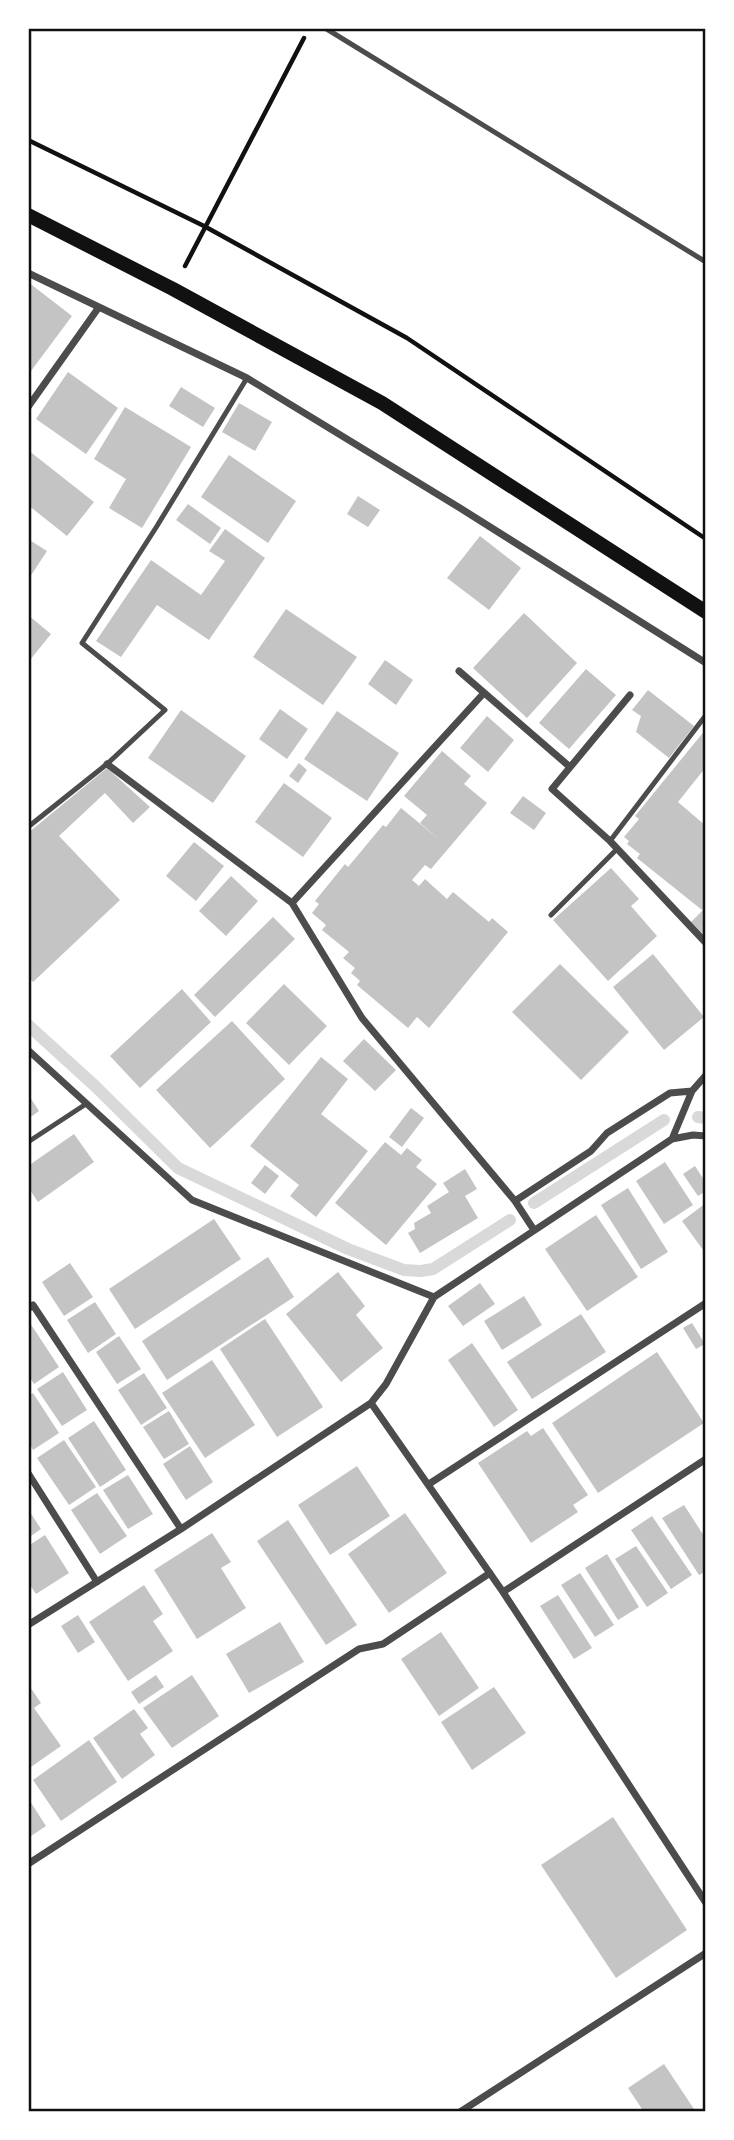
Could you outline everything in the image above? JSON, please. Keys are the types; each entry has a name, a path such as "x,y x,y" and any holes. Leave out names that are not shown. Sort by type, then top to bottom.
{"main road":[{"path":"28,215 173,289 382,403 706,612"}],"street":[{"path":"28,273 247,378 706,663"},
{"path":"28,407 99,307"},
{"path":"459,671 570,767"},
{"path":"292,903 484,694"},
{"path":"630,695 552,789 610,841 706,943"},
{"path":"107,764 292,903 362,1018 515,1201 534,1230"},
{"path":"28,1050 192,1200 434,1297"},
{"path":"672,1139 692,1091 706,1075"},
{"path":"515,1201 591,1151 607,1133 670,1093 692,1091"},
{"path":"28,1625 181,1529 371,1404 386,1384 434,1297 672,1139 706,1136"},
{"path":"429,1484 706,1303"},
{"path":"28,1309 33,1306 181,1529"},
{"path":"371,1404 503,1592 706,1903"},
{"path":"503,1592 706,1459"},
{"path":"28,1474 97,1582"},
{"path":"28,1864 359,1649 383,1644 490,1573"},
{"path":"460,2112 706,1953"}],"lane":[{"path":"325,28 706,262"},
{"path":"28,827 107,764 165,710 82,643 247,378"},
{"path":"610,841 706,715"},
{"path":"551,915 617,849"},
{"path":"28,1142 86,1104"}],"path":[{"path":"173,289 309,28"},
{"path":"28,140 204,226 407,338 706,539"}],"building":[{"path":"28,282 72,316 28,375"},
{"path":"68,372 118,408 86,454 36,419"},
{"path":"181,387 215,408 203,427 169,406"},
{"path":"239,403 272,422 255,451 222,432"},
{"path":"125,407 191,447 142,528 109,508 126,479 94,459"},
{"path":"28,450 94,502 67,536 28,505"},
{"path":"229,455 296,501 268,543 201,497"},
{"path":"358,496 380,510 368,527 347,514"},
{"path":"188,504 221,528 210,544 176,520"},
{"path":"225,529 265,558 209,640 157,605 121,657 96,641 151,560 201,595 225,561 209,551"},
{"path":"480,536 521,568 489,610 447,578"},
{"path":"28,539 47,551 28,580"},
{"path":"286,609 357,657 323,705 253,657"},
{"path":"524,613 577,663 527,718 473,668"},
{"path":"28,615 51,634 30,660 28,658"},
{"path":"385,660 413,680 396,705 368,684"},
{"path":"586,669 616,695 569,749 539,723"},
{"path":"648,690 694,726 669,758 636,732 641,716 632,710"},
{"path":"280,709 308,729 287,759 259,739"},
{"path":"181,710 246,756 213,803 148,758"},
{"path":"337,711 399,753 367,801 304,759"},
{"path":"487,716 514,740 488,772 460,748"},
{"path":"706,729 706,767 678,802 706,826 706,904 702,910 637,858 640,854 627,844 629,841 624,837 639,819 635,816"},
{"path":"442,751 471,776 464,784 487,803 431,869 425,865 412,880 419,886 425,879 447,899 453,892 489,922 492,918 508,932 429,1028 417,1017 408,1028 357,985 360,981 351,973 355,968 343,958 349,952 322,930 326,925 312,913 319,904 315,901 345,864 348,867 401,808 441,841 420,823 427,815 404,796"},
{"path":"299,763 307,770 298,783 289,776"},
{"path":"107,768 150,807 133,823 105,793 59,836 120,900 33,982 28,977 28,833"},
{"path":"284,783 332,818 303,857 255,822"},
{"path":"523,796 546,813 534,830 510,813"},
{"path":"194,842 224,866 196,901 166,876"},
{"path":"611,868 639,899 631,906 657,936 608,981 553,920"},
{"path":"231,876 258,901 226,936 199,911"},
{"path":"706,907 706,937 691,922"},
{"path":"273,917 295,939 215,1017 194,995"},
{"path":"653,954 704,1017 664,1050 613,987"},
{"path":"560,964 629,1032 581,1080 512,1012"},
{"path":"284,984 327,1026 289,1065 246,1023"},
{"path":"182,989 211,1022 140,1088 110,1056"},
{"path":"232,1021 285,1079 210,1148 156,1090"},
{"path":"364,1039 396,1070 375,1091 343,1061"},
{"path":"321,1057 348,1079 321,1114 368,1151 316,1217 290,1196 299,1185 250,1146"},
{"path":"28,1094 39,1111 28,1119"},
{"path":"411,1108 424,1118 402,1147 389,1137"},
{"path":"74,1134 94,1162 38,1202 28,1187 28,1166"},
{"path":"385,1142 401,1155 407,1148 422,1160 416,1167 437,1184 386,1245 335,1203"},
{"path":"665,1162 693,1205 664,1224 636,1181"},
{"path":"265,1165 279,1176 265,1194 251,1183"},
{"path":"695,1166 706,1183 706,1191 698,1196 683,1174"},
{"path":"465,1169 477,1189 465,1196 478,1218 420,1253 408,1233 415,1229 414,1223 431,1213 427,1206 449,1192 443,1183"},
{"path":"628,1188 668,1252 641,1269 601,1205"},
{"path":"706,1203 706,1254 682,1221"},
{"path":"596,1215 638,1277 587,1311 545,1249"},
{"path":"214,1219 241,1259 135,1329 109,1289"},
{"path":"268,1257 294,1297 167,1380 142,1341"},
{"path":"70,1263 93,1297 64,1316 42,1282"},
{"path":"338,1272 365,1306 356,1315 383,1348 341,1382 286,1314"},
{"path":"480,1283 495,1304 463,1326 448,1306"},
{"path":"524,1296 542,1325 502,1350 484,1321"},
{"path":"95,1302 116,1334 88,1353 67,1320"},
{"path":"581,1314 606,1352 532,1399 507,1362"},
{"path":"265,1319 323,1407 277,1437 220,1349"},
{"path":"30,1323 59,1367 34,1384 28,1375"},
{"path":"692,1323 705,1344 696,1349 683,1328"},
{"path":"119,1336 141,1369 117,1384 96,1352"},
{"path":"472,1343 518,1410 494,1427 448,1360"},
{"path":"657,1352 704,1423 598,1493 552,1423"},
{"path":"212,1360 255,1425 205,1458 162,1393"},
{"path":"63,1372 87,1410 62,1426 37,1389"},
{"path":"144,1373 167,1408 141,1425 118,1390"},
{"path":"33,1393 59,1433 33,1450 28,1441 28,1396"},
{"path":"169,1411 189,1444 164,1459 143,1427"},
{"path":"94,1421 126,1470 100,1487 68,1438"},
{"path":"543,1428 588,1495 573,1505 578,1512 531,1543 478,1463 527,1431 531,1436"},
{"path":"64,1440 96,1487 69,1505 37,1458"},
{"path":"190,1446 213,1482 186,1500 163,1464"},
{"path":"357,1466 390,1516 330,1555 298,1505"},
{"path":"128,1475 153,1514 128,1529 103,1490"},
{"path":"97,1493 127,1536 100,1554 71,1510"},
{"path":"684,1505 706,1539 706,1571 699,1575 662,1518"},
{"path":"28,1509 41,1529 28,1538"},
{"path":"405,1513 447,1573 389,1613 348,1554"},
{"path":"652,1516 692,1575 671,1589 631,1530"},
{"path":"288,1520 357,1625 326,1645 257,1541"},
{"path":"212,1533 231,1562 221,1568 246,1608 197,1639 154,1570"},
{"path":"45,1535 69,1573 36,1594 28,1582 28,1546"},
{"path":"636,1546 668,1593 647,1607 615,1559"},
{"path":"607,1554 639,1607 618,1620 585,1568"},
{"path":"580,1573 614,1625 595,1637 561,1585"},
{"path":"144,1585 163,1614 153,1621 173,1651 128,1681 89,1622"},
{"path":"558,1595 592,1648 574,1659 540,1606"},
{"path":"78,1615 95,1642 78,1653 61,1626"},
{"path":"280,1622 304,1662 249,1693 226,1654"},
{"path":"441,1632 479,1688 439,1716 401,1659"},
{"path":"156,1675 164,1687 139,1704 131,1692"},
{"path":"192,1675 219,1716 172,1748 143,1708"},
{"path":"28,1684 41,1703 34,1708 61,1746 28,1769"},
{"path":"494,1687 526,1733 472,1770 441,1722"},
{"path":"134,1709 148,1728 140,1734 155,1755 122,1779 93,1738"},
{"path":"89,1740 117,1782 61,1821 33,1780"},
{"path":"28,1798 46,1826 28,1838"},
{"path":"613,1817 687,1930 616,1978 541,1865"},
{"path":"664,2064 696,2112 644,2112 628,2088"}],"waterway":[{"path":"28,1025 178,1168 348,1249 404,1270 433,1269 510,1220"},
{"path":"698,1117 706,1118"},
{"path":"534,1203 664,1120"}]}
